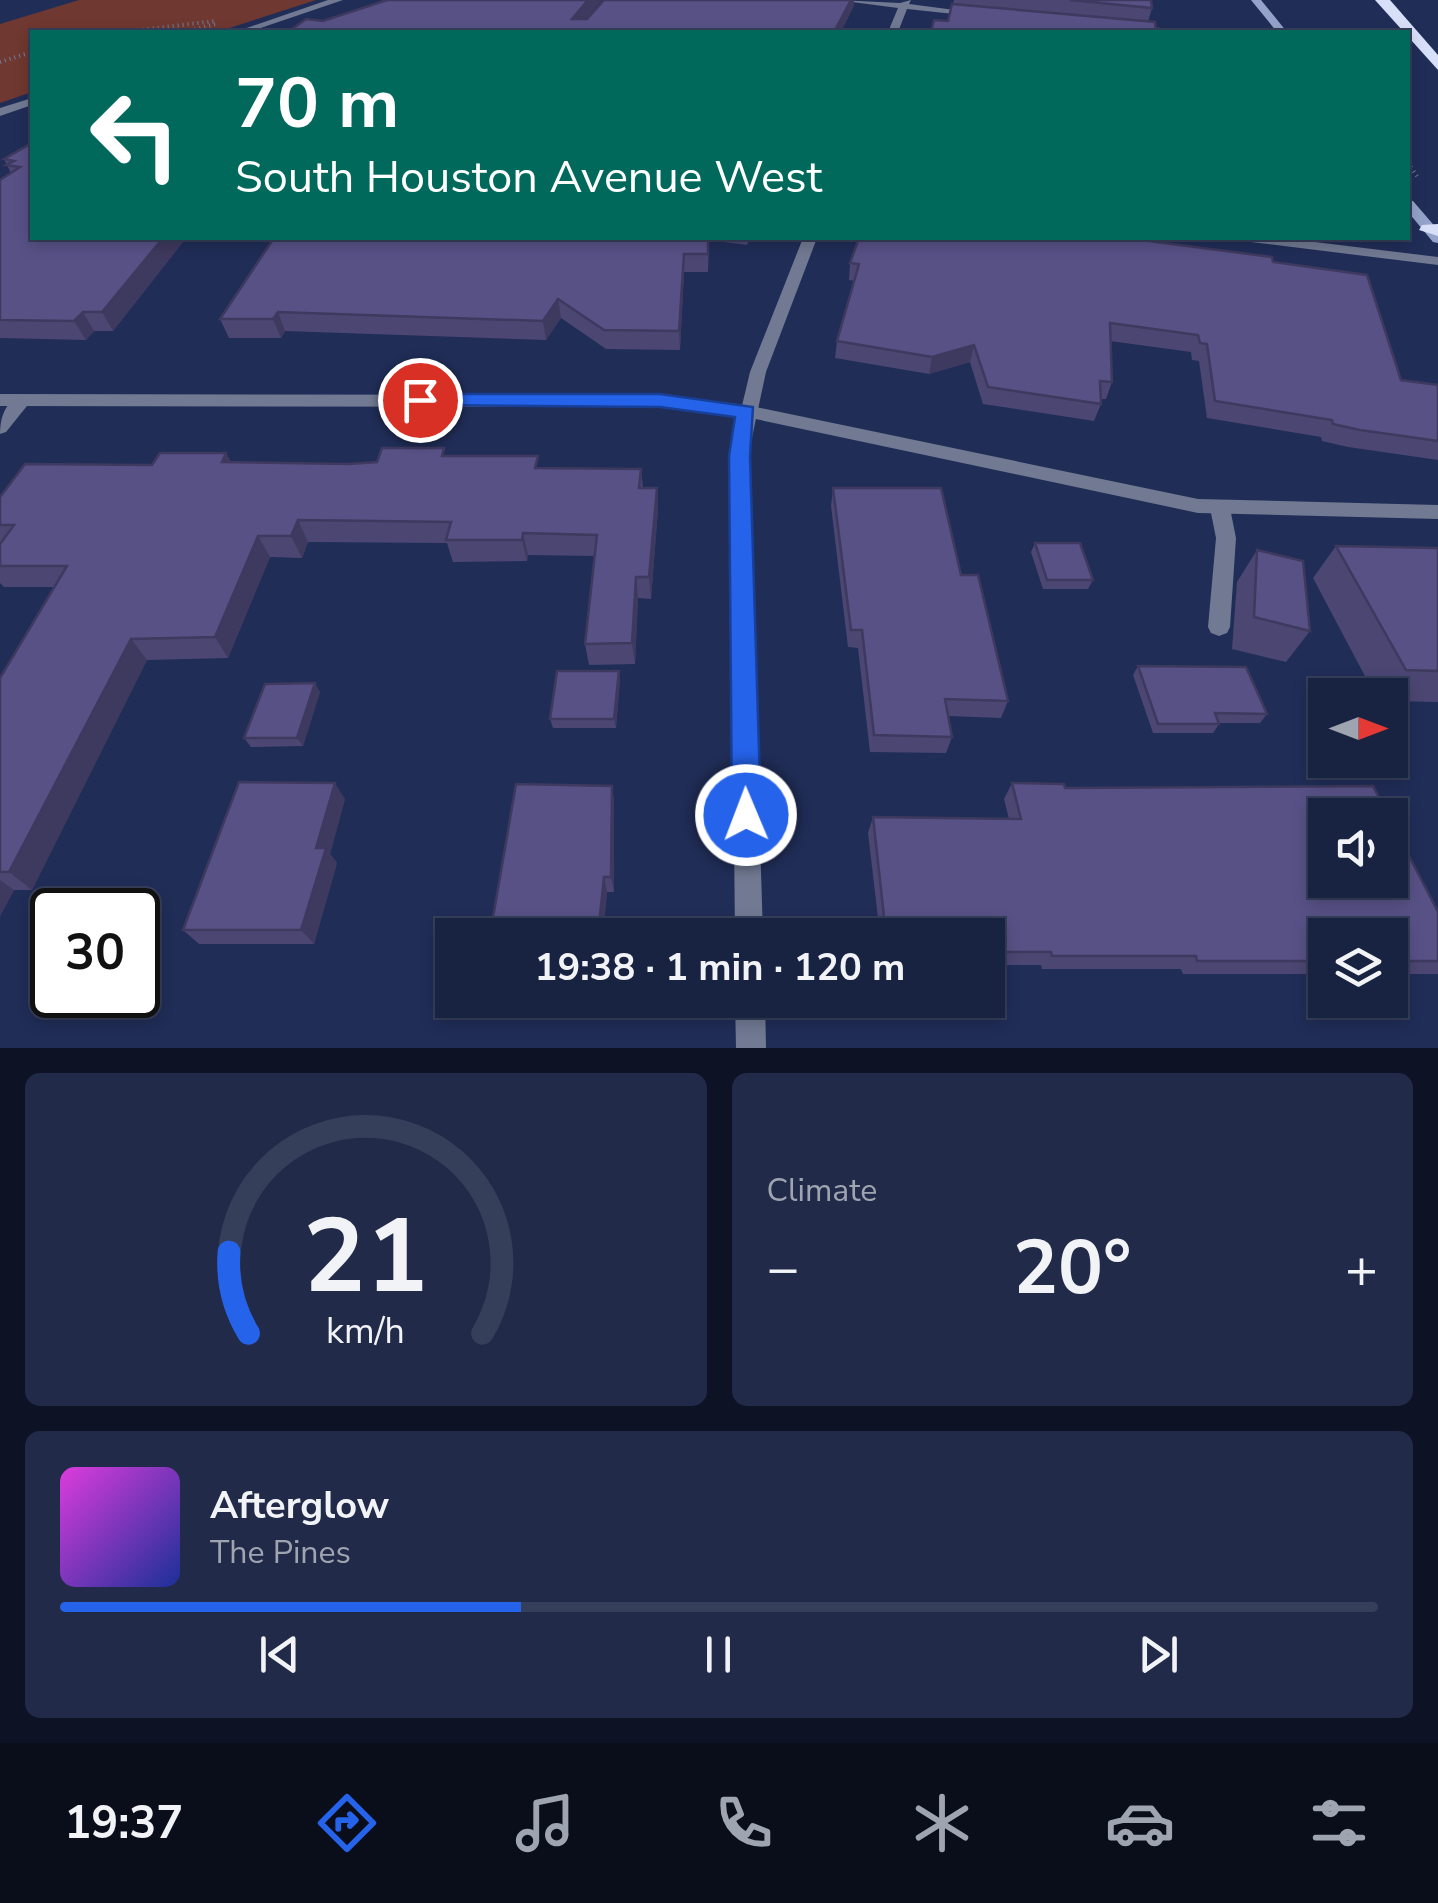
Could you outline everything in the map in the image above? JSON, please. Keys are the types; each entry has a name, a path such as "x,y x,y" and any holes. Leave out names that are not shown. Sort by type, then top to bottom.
{"highway":[{"path":"1360,0 1396,30"},
{"path":"1382,0 1408,30"},
{"path":"1410,32 1438,65"},
{"path":"1410,42 1438,65"}],"main road":[{"path":"1256,0 1280,30"},
{"path":"1410,206 1435,233"}],"street":[{"path":"246,30 338,0"},
{"path":"842,0 905,3 992,15"},
{"path":"894,30 905,3"},
{"path":"1123,27 1157,30"},
{"path":"0,112 30,102"},
{"path":"749,918 739,456 746,412 809,240"},
{"path":"1267,240 1438,262"},
{"path":"0,400 660,400 746,412 1220,508 1438,512"},
{"path":"0,428 22,400"},
{"path":"1219,627 1226,538 1220,508"},
{"path":"750,1018 751,1048"}],"path":[{"path":"139,30 220,20"},
{"path":"0,62 30,53"}],"shaded area":[{"path":"79,0 316,0 223,30 30,30 30,93 0,103 0,24"}],"building":[{"path":"387,0 588,0 572,19 587,19 604,0 851,0 835,30 291,30 306,19 323,21"},
{"path":"1070,0 1151,0 1152,8"},
{"path":"952,4 1155,22 1156,30 932,30 934,20 948,21"},
{"path":"30,144 30,240 161,240 102,312 83,312 74,321 0,320 0,180 20,167 6,165 14,161 4,159"},
{"path":"273,240 708,240 708,254 684,254 679,331 604,330 558,299 543,321 278,312 273,319 220,319"},
{"path":"858,240 1141,240 1272,257 1273,262 1367,275 1401,380 1438,385 1438,441 1215,401 1207,344 1200,343 1198,335 1110,323 1112,382 1100,381 1101,404 988,387 974,345 932,357 837,341 859,264 850,263"},
{"path":"382,448 444,448 442,456 538,456 535,468 641,469 639,488 657,488 649,577 636,577 632,643 585,644 597,535 523,533 522,540 446,540 451,522 298,520 291,536 258,536 215,637 131,639 9,872 0,872 0,678 67,566 0,566 0,544 14,525 0,525 0,497 25,464 152,465 160,453 226,453 222,462 349,464 377,462"},
{"path":"833,488 941,488 961,575 978,575 1008,701 945,699 952,737 874,735 862,630 851,630"},
{"path":"1035,543 1080,543 1093,580 1047,580"},
{"path":"1336,546 1438,548 1438,671 1406,670"},
{"path":"1257,550 1303,561 1310,631 1254,617"},
{"path":"1138,666 1246,667 1267,714 1215,713 1219,724 1158,724"},
{"path":"557,671 619,671 614,719 550,719"},
{"path":"315,683 297,738 244,738 265,684"},
{"path":"239,782 335,783 316,848 326,848 301,930 183,930"},
{"path":"1012,783 1064,784 1065,788 1373,786 1379,798 1308,798 1308,898 1408,898 1408,854 1438,912 1438,961 1408,961 1408,918 1308,918 1308,961 1197,961 1196,956 1052,956 1051,952 1005,952 1005,918 884,918 873,817 1021,819"},
{"path":"516,784 612,786 611,877 604,877 600,918 493,918"}],"route":[{"path":"420,400 660,400 746,412 739,456 746,815"}]}
